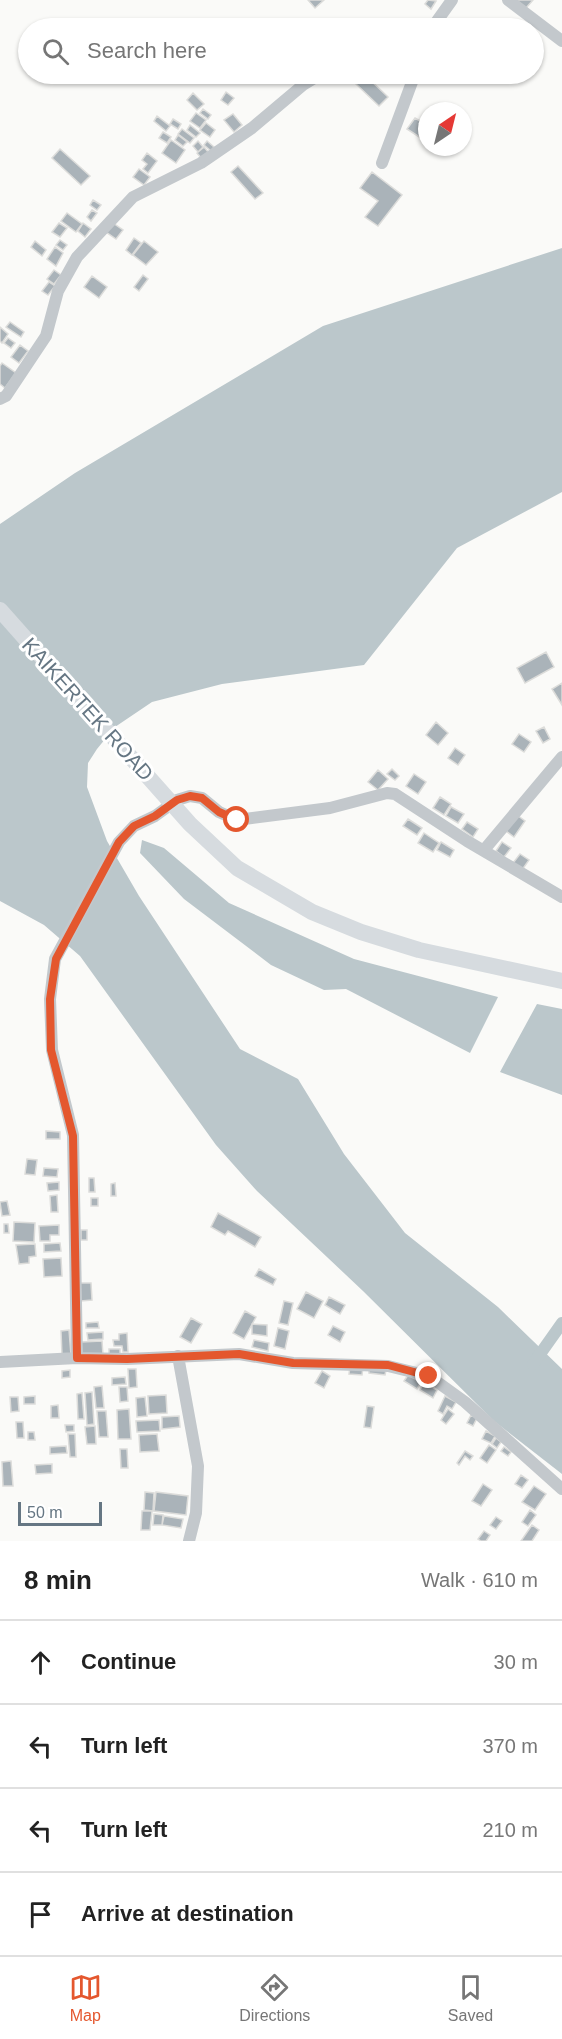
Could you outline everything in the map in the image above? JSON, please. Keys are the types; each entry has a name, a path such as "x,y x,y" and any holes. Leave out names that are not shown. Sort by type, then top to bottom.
{"main road":[{"name":"KAIKERTEK ROAD","path":"0,610 190,824 237,868 312,912 362,932 419,950 562,981"}],"street":[{"path":"439,18 452,0"},
{"path":"508,0 532,18"},
{"path":"544,27 562,41"},
{"path":"0,399 6,396 46,336 58,291 77,257 133,196 201,163 252,128 305,84"},
{"path":"382,164 411,84"},
{"path":"484,850 562,757"},
{"path":"77,1358 73,1136 51,1050 50,999 56,959 119,842 134,826 155,816 177,800 190,796 202,798 219,812 237,820 330,808 387,793 403,798 467,841 562,897"},
{"path":"0,1362 77,1358 205,1357 239,1354 293,1363 388,1365 429,1376 465,1402 562,1489"},
{"path":"178,1356 198,1466 196,1513 189,1541"}],"shaded area":[{"path":"562,248 562,492 457,548 364,665 222,684 152,702 115,727 97,749 88,763 87,787 107,841 139,896 240,1049 298,1079 344,1154 405,1233 498,1307 562,1369 562,1474 494,1421 363,1291 257,1191 216,1145 80,956 44,925 0,901 0,524 75,473 323,326"},
{"path":"142,840 164,848 229,903 354,959 498,997 470,1053 346,989 324,990 271,965 184,899 140,853"},
{"path":"537,1004 562,1009 562,1095 500,1072"}],"building":[{"path":"308,0 324,0 315,8"},
{"path":"428,0 436,1 431,9 425,4"},
{"path":"516,0 533,0 526,8"},
{"path":"356,84 374,84 388,97 379,106"},
{"path":"226,92 234,98 228,105 221,100"},
{"path":"193,93 204,104 197,110 187,100"},
{"path":"203,109 211,115 208,119 200,113"},
{"path":"196,113 206,120 200,128 190,121"},
{"path":"233,114 242,125 234,132 224,120"},
{"path":"157,116 170,126 166,131 154,121"},
{"path":"415,118 418,120 418,136 407,129"},
{"path":"173,119 181,124 178,129 170,124"},
{"path":"206,123 215,130 210,137 200,130"},
{"path":"190,125 200,133 196,137 187,130"},
{"path":"182,129 194,138 190,143 178,134"},
{"path":"163,132 171,137 167,143 159,138"},
{"path":"178,135 187,142 183,146 175,140"},
{"path":"171,140 185,150 176,163 162,153"},
{"path":"198,141 203,147 198,152 193,146"},
{"path":"207,141 214,147 211,151 204,145"},
{"path":"204,147 209,153 202,159 197,153"},
{"path":"60,149 90,176 81,185 52,158"},
{"path":"147,153 157,161 148,173 143,169 147,164 142,160"},
{"path":"238,166 263,193 255,199 231,172"},
{"path":"139,169 150,177 144,185 133,177"},
{"path":"372,172 402,195 378,226 365,217 378,201 360,188"},
{"path":"93,200 101,205 97,210 90,205"},
{"path":"92,210 97,213 91,221 87,217"},
{"path":"67,213 82,224 76,232 61,221"},
{"path":"59,223 67,228 60,237 52,232"},
{"path":"83,223 91,229 85,237 78,231"},
{"path":"113,223 123,230 116,239 106,232"},
{"path":"134,238 141,243 132,255 126,250"},
{"path":"60,240 67,245 63,250 56,245"},
{"path":"35,241 46,250 42,256 31,247"},
{"path":"144,241 158,252 146,265 133,255"},
{"path":"55,247 63,253 56,266 47,259"},
{"path":"54,270 61,275 54,284 47,279"},
{"path":"143,275 148,279 139,291 134,287"},
{"path":"92,276 107,287 99,298 84,287"},
{"path":"49,282 55,286 48,295 42,291"},
{"path":"10,322 24,332 21,337 6,327"},
{"path":"0,327 8,334 2,343 0,341"},
{"path":"8,338 15,343 11,348 4,343"},
{"path":"20,345 28,351 19,363 11,357"},
{"path":"2,363 16,373 5,388 0,384"},
{"path":"546,652 554,667 525,683 517,668"},
{"path":"562,683 562,705 552,689"},
{"path":"436,722 448,733 438,745 426,735"},
{"path":"544,727 550,739 543,743 536,731"},
{"path":"519,734 531,742 524,752 512,744"},
{"path":"455,748 465,755 458,765 448,758"},
{"path":"392,769 399,776 395,780 387,774"},
{"path":"378,770 388,779 378,790 368,782"},
{"path":"414,774 426,782 418,794 406,786"},
{"path":"440,797 451,804 444,815 433,808"},
{"path":"451,807 464,814 458,823 446,816"},
{"path":"517,815 525,821 514,837 506,831"},
{"path":"408,819 422,828 417,835 403,826"},
{"path":"467,822 478,829 473,837 462,829"},
{"path":"424,833 439,843 433,852 418,843"},
{"path":"441,842 454,850 450,857 437,850"},
{"path":"502,842 511,848 504,857 496,851"},
{"path":"520,854 529,860 522,870 513,863"},
{"path":"46,1131 60,1132 60,1139 46,1139"},
{"path":"27,1159 37,1160 35,1175 25,1174"},
{"path":"44,1168 58,1169 57,1177 43,1176"},
{"path":"89,1178 94,1178 95,1192 89,1192"},
{"path":"59,1182 59,1190 48,1191 47,1183"},
{"path":"115,1183 116,1196 111,1196 111,1184"},
{"path":"57,1195 58,1212 51,1212 50,1196"},
{"path":"91,1198 98,1198 98,1206 91,1206"},
{"path":"7,1201 10,1215 2,1216 0,1202"},
{"path":"218,1213 261,1237 255,1247 228,1231 225,1235 211,1227"},
{"path":"14,1222 35,1223 34,1242 13,1241"},
{"path":"4,1224 8,1224 9,1233 4,1233"},
{"path":"59,1225 59,1235 50,1235 50,1241 40,1241 39,1226"},
{"path":"81,1230 87,1230 87,1240 81,1240"},
{"path":"60,1243 61,1251 44,1252 44,1244"},
{"path":"35,1244 36,1256 29,1257 29,1263 19,1264 16,1245"},
{"path":"61,1258 62,1276 44,1277 43,1259"},
{"path":"259,1269 276,1279 273,1285 255,1276"},
{"path":"80,1283 91,1283 92,1300 81,1301"},
{"path":"306,1292 323,1301 314,1318 297,1309"},
{"path":"329,1297 345,1305 340,1314 325,1305"},
{"path":"284,1301 293,1303 288,1325 279,1323"},
{"path":"245,1311 256,1317 244,1339 233,1333"},
{"path":"191,1318 202,1324 191,1343 180,1337"},
{"path":"98,1322 99,1328 86,1328 86,1323"},
{"path":"252,1324 267,1325 267,1336 252,1334"},
{"path":"333,1326 345,1332 340,1342 328,1335"},
{"path":"278,1328 289,1331 285,1349 274,1346"},
{"path":"69,1330 71,1355 62,1356 61,1331"},
{"path":"103,1332 103,1339 88,1340 87,1333"},
{"path":"127,1333 128,1352 123,1352 122,1346 114,1346 113,1340 119,1340 119,1334"},
{"path":"254,1340 269,1343 268,1351 252,1347"},
{"path":"102,1341 103,1355 82,1356 81,1342"},
{"path":"109,1349 120,1349 120,1357 109,1357"},
{"path":"350,1366 363,1367 362,1375 349,1374"},
{"path":"369,1367 386,1370 385,1375 369,1373"},
{"path":"128,1369 136,1369 137,1387 129,1388"},
{"path":"70,1370 70,1377 62,1378 62,1371"},
{"path":"322,1371 330,1376 324,1388 315,1383"},
{"path":"408,1375 421,1382 417,1389 404,1381"},
{"path":"125,1377 126,1384 112,1385 112,1378"},
{"path":"424,1382 437,1390 433,1398 420,1390"},
{"path":"102,1386 104,1408 96,1408 94,1387"},
{"path":"119,1387 127,1387 128,1401 120,1402"},
{"path":"92,1392 94,1424 87,1425 85,1393"},
{"path":"82,1393 84,1419 78,1419 77,1394"},
{"path":"166,1395 167,1413 149,1414 148,1396"},
{"path":"35,1396 35,1404 24,1404 24,1397"},
{"path":"445,1396 456,1402 452,1409 447,1406 443,1414 438,1411"},
{"path":"10,1397 18,1397 19,1411 11,1412"},
{"path":"145,1397 147,1416 137,1417 136,1398"},
{"path":"58,1405 59,1418 51,1418 51,1406"},
{"path":"367,1406 374,1407 371,1428 364,1427"},
{"path":"129,1409 131,1439 118,1439 117,1410"},
{"path":"448,1409 454,1414 446,1424 441,1420"},
{"path":"97,1411 106,1411 108,1437 99,1437"},
{"path":"471,1415 477,1418 473,1426 467,1423"},
{"path":"179,1416 180,1427 162,1429 162,1417"},
{"path":"159,1420 160,1431 137,1432 136,1421"},
{"path":"16,1422 23,1422 24,1438 17,1438"},
{"path":"65,1425 74,1425 74,1431 66,1432"},
{"path":"95,1426 96,1444 87,1444 85,1427"},
{"path":"486,1431 495,1436 491,1443 482,1439"},
{"path":"28,1432 34,1432 35,1440 28,1440"},
{"path":"68,1434 75,1434 76,1457 70,1457"},
{"path":"157,1434 159,1451 140,1452 139,1435"},
{"path":"496,1438 501,1442 497,1448 492,1444"},
{"path":"489,1445 496,1450 487,1463 480,1458"},
{"path":"66,1446 67,1453 50,1454 50,1447"},
{"path":"504,1447 511,1452 508,1456 501,1451"},
{"path":"120,1449 127,1449 128,1468 121,1468"},
{"path":"465,1451 473,1456 470,1460 465,1456 459,1465 457,1463"},
{"path":"11,1461 13,1486 3,1486 2,1462"},
{"path":"52,1464 52,1473 36,1474 35,1465"},
{"path":"521,1475 528,1480 522,1488 515,1484"},
{"path":"483,1484 492,1490 481,1506 472,1501"},
{"path":"534,1486 546,1494 535,1510 522,1502"},
{"path":"145,1492 154,1493 153,1511 144,1510"},
{"path":"156,1492 188,1496 186,1515 154,1511"},
{"path":"530,1510 536,1515 528,1526 522,1522"},
{"path":"142,1511 152,1511 150,1530 141,1530"},
{"path":"154,1514 163,1515 162,1525 153,1525"},
{"path":"164,1516 183,1519 181,1528 162,1525"},
{"path":"496,1517 502,1521 496,1529 490,1525"},
{"path":"532,1525 539,1530 532,1541 521,1541"},
{"path":"484,1531 490,1535 486,1541 481,1541 478,1539"}],"waterway":[{"path":"533,1364 562,1323"}],"route":[{"path":"237,820 219,812 202,798 190,796 177,800 155,816 134,826 119,842 56,959 50,999 51,1050 73,1136 77,1358 127,1359 239,1354 293,1363 388,1365 429,1376"}]}
